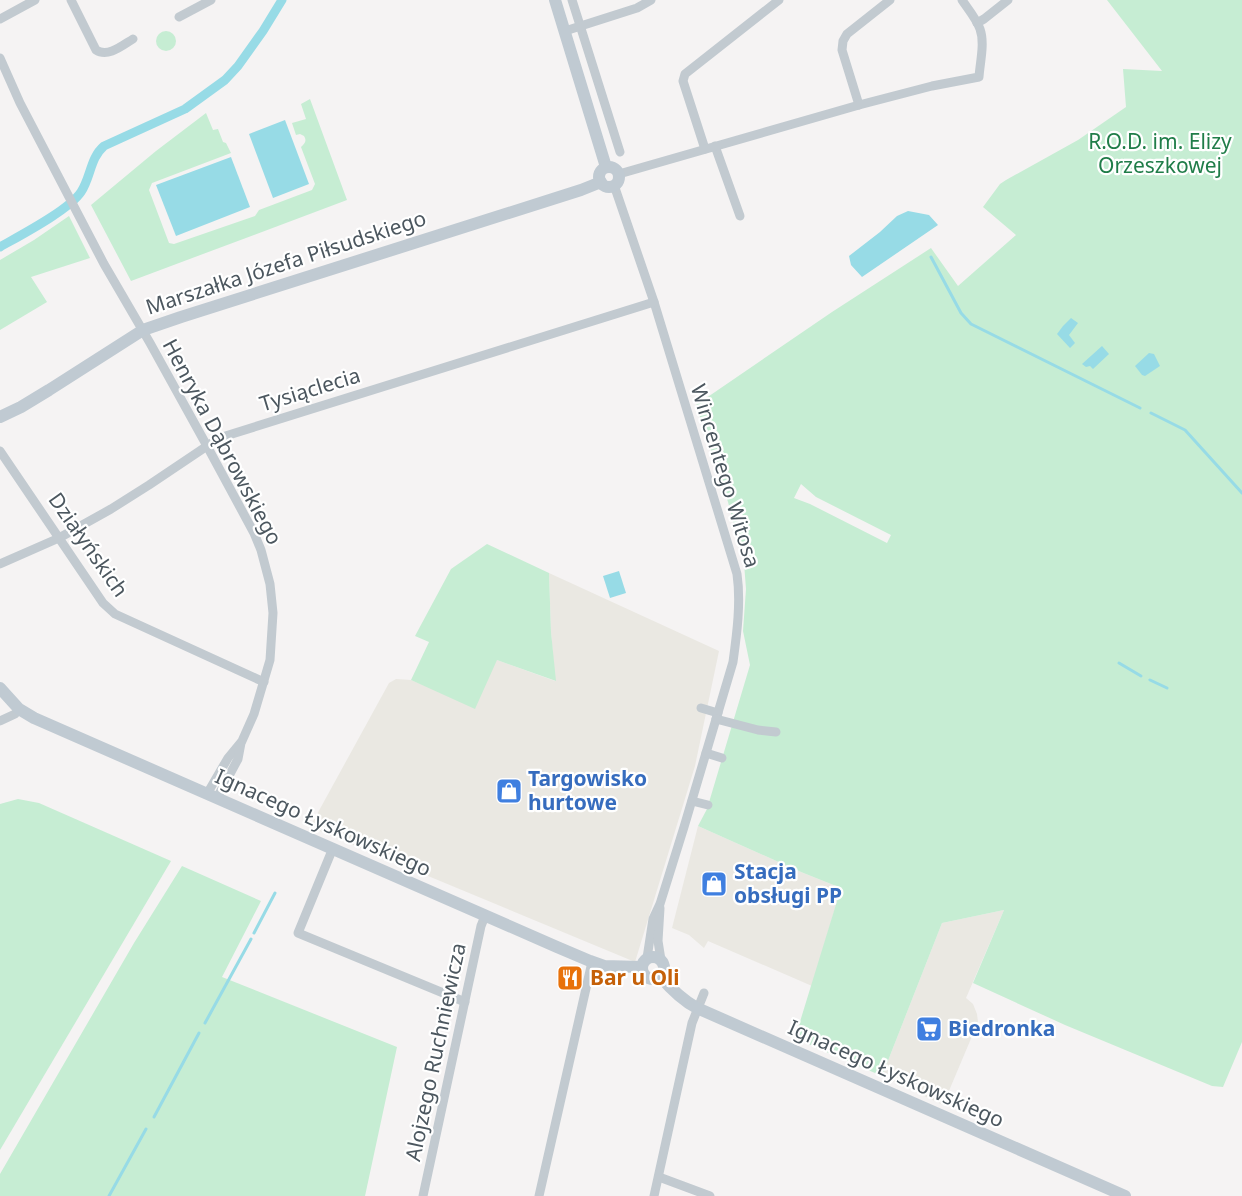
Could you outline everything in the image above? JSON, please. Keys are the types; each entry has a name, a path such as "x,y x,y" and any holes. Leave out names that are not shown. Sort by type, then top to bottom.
{"street":[{"path":"0,19 35,0"},
{"path":"71,0 96,50 100,53 106,53 133,39"},
{"path":"179,17 211,0"},
{"path":"555,0 606,167"},
{"path":"572,0 620,152"},
{"path":"565,31 637,8 651,0"},
{"path":"740,216 683,81 685,74 779,0"},
{"path":"859,105 842,50 843,41 848,34 890,0"},
{"path":"606,167 600,174 601,182 606,186 616,179 710,148 859,105 932,86 979,77 981,30 962,0"},
{"path":"977,22 1008,0"},
{"name":"Henryka Dąbrowskiego","path":"0,58 66,193 207,446 261,550 270,584 273,613 270,660 254,714 242,741 228,758 212,796"},
{"path":"606,167 614,168 616,179"},
{"name":"Wincentego Witosa","path":"616,179 738,581 739,591 733,662 660,904 653,919 644,962"},
{"name":"Marszałka Józefa Piłsudskiego","path":"0,417 40,396 143,330 601,182"},
{"name":"Tysiąclecia","path":"0,564 59,538 140,491 219,438 654,302"},
{"name":"Działyńskich","path":"0,451 103,603 115,614 264,682"},
{"name":"Ignacego Łyskowskiego","path":"0,688 19,709 34,718 592,962 613,967 644,962"},
{"path":"701,708 758,730 776,732"},
{"path":"0,721 15,714 19,709"},
{"path":"706,753 722,758"},
{"path":"692,801 708,805"},
{"path":"333,848 298,933 465,1002"},
{"name":"Wincentego Witosa","path":"660,904 658,941 661,960"},
{"name":"Alojzego Ruchniewicza","path":"423,1196 485,916"},
{"path":"654,956 661,960 664,970 660,976 654,979 644,975 644,962 654,956"},
{"path":"539,1196 592,962"},
{"name":"Ignacego Łyskowskiego","path":"660,976 681,998 697,1008 1125,1196"},
{"path":"654,1196 692,1023 704,993"},
{"path":"659,1177 710,1196"}],"shaded area":[{"name":"Targowisko hurtowe","path":"549,573 719,651 695,766 635,962 310,827 389,683 396,679 411,680 428,687 497,660 555,681"},
{"path":"698,826 841,888 812,986 708,941 704,948 689,935 672,928"},
{"path":"1004,910 966,998 973,1004 978,1022 943,1105 882,1076 942,923"}],"green space":[{"name":"R.O.D. im. Elizy Orzeszkowej","path":"1107,0 1242,0 1242,1042 1223,1087 1212,1086 1065,1025 973,983 1004,910 942,923 882,1076 847,1061 846,1056 831,1054 795,1038 841,888 698,826 707,809 750,665 743,631 746,589 744,563 728,502 696,405 931,248 958,286 1016,235 983,207 1000,184 1078,140 1126,107 1123,69 1162,71","holes":["801,484 816,497 891,535 887,543 794,498"]},
{"path":"162,31 170,31 176,37 176,45 170,51 162,51 156,45 156,37"},
{"path":"310,99 347,200 131,281 91,205 206,113 213,130 218,129 231,153 152,183 149,190 169,243 174,244 255,216 259,210 312,190 315,184 301,147 305,139 300,134 296,135 292,123 306,119 301,104"},
{"path":"69,216 90,258 31,277 47,302 0,330 0,260"},
{"path":"487,544 549,573 551,632 556,681 497,660 475,709 411,680 429,642 415,636 451,569"},
{"path":"18,799 39,803 171,861 0,1150 0,804"},
{"path":"182,866 261,901 222,977 397,1047 365,1196 0,1196 0,1174 134,943"}],"water":[{"path":"285,120 309,184 273,198 249,134"},
{"path":"231,157 250,207 176,236 156,185"},
{"path":"908,211 929,215 938,225 862,277 851,265 849,256 897,216"},
{"path":"1071,318 1078,323 1069,335 1075,343 1070,348 1057,334"},
{"path":"1102,346 1109,354 1093,369 1082,364"},
{"path":"1149,353 1154,354 1160,366 1145,376 1135,366"},
{"path":"619,571 626,593 610,598 603,576"}],"waterway":[{"path":"0,247 44,222 75,199 84,186 96,156 104,146 185,109 225,80 263,31 282,0"},
{"path":"931,257 961,313 971,324 1140,408"},
{"path":"1151,413 1185,430 1242,493"},
{"path":"1119,663 1141,676"},
{"path":"1150,680 1167,688"},
{"path":"254,933 275,893"},
{"path":"205,1023 251,939"},
{"path":"154,1117 199,1033"},
{"path":"109,1196 146,1129"}],"place":[{"name":"Targowisko hurtowe","path":"509,791"},
{"name":"Stacja obsługi PP","path":"714,884"},
{"name":"Bar u Oli","path":"570,978"},
{"name":"Biedronka","path":"929,1029"}]}
